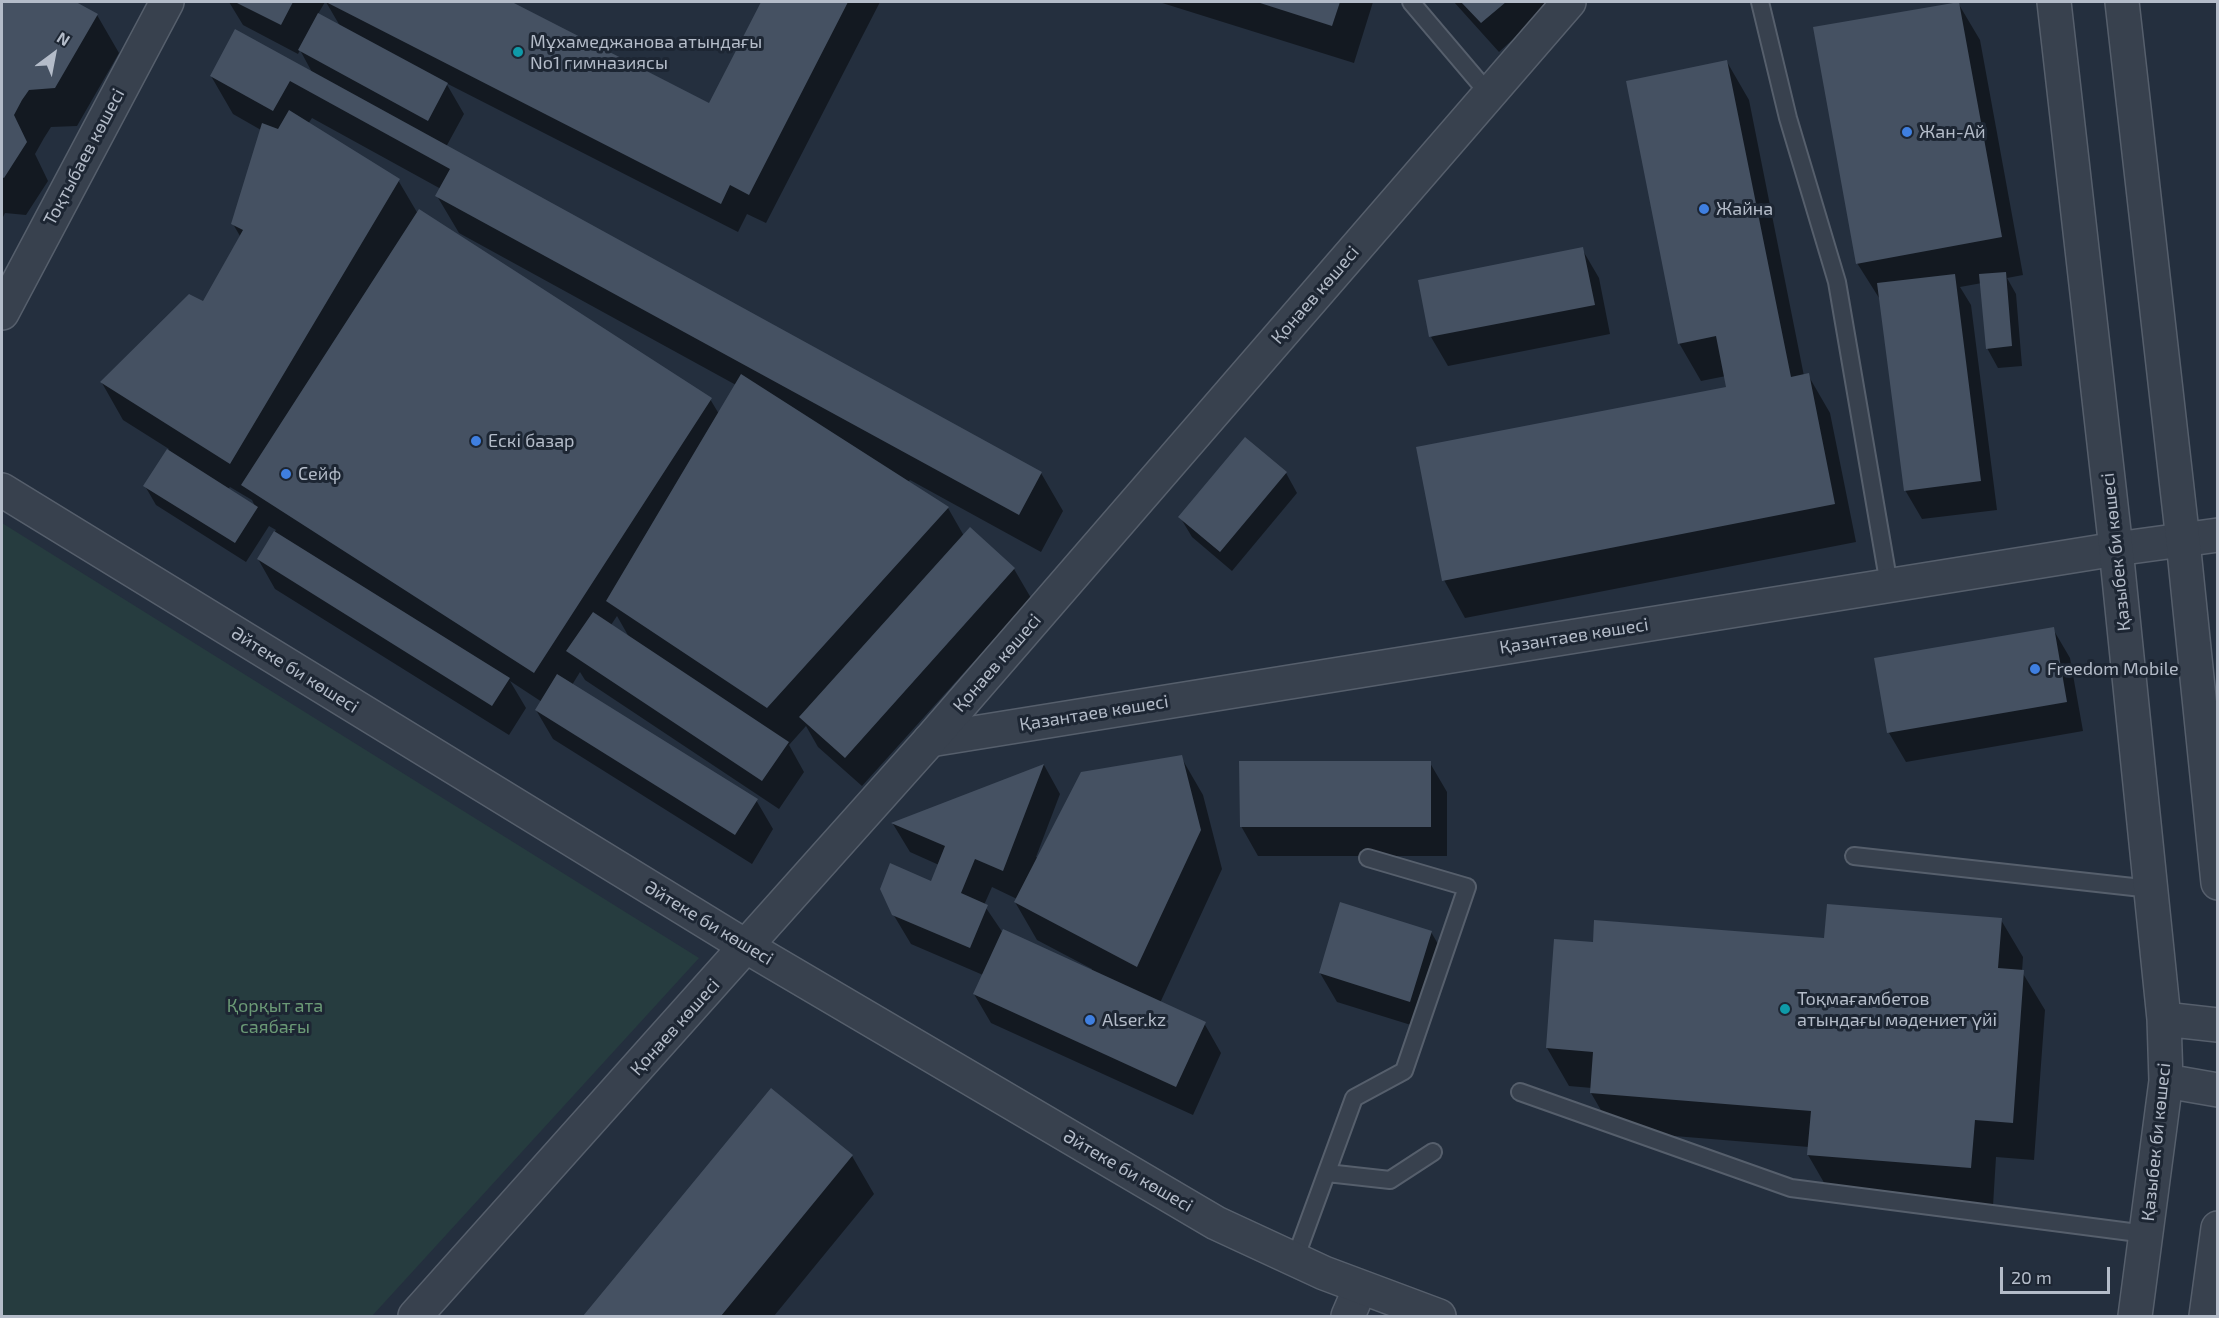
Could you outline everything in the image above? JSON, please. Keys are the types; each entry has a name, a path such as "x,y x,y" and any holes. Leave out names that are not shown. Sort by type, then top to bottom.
{"street":[{"name":"Тоқтыбаев көшесі","path":"2,314 167,2"},
{"name":"Қонаев көшесі","path":"415,1317 930,740 1569,2"},
{"name":"Қазыбек би көшесі","path":"2054,2 2116,549 2164,1019 2166,1081 2135,1317"},
{"path":"2122,2 2183,541 2217,883"},
{"name":"Әйтеке би көшесі","path":"2,490 747,947 1216,1223 1295,1259 1354,1302 1439,1317"},
{"name":"Қазантаев көшесі","path":"930,740 1889,585 2217,535"},
{"path":"2164,1019 2217,1025"},
{"path":"2166,1081 2217,1090"},
{"path":"2206,1317 2217,1228"}],"lane":[{"path":"1411,2 1489,94"},
{"path":"1760,2 1788,118 1837,282 1889,585"},
{"path":"1854,856 2151,889"},
{"path":"1295,1259 1354,1098 1404,1071 1467,887 1368,858"},
{"path":"1520,1092 1791,1188 2146,1234"},
{"path":"1327,1173 1390,1180 1433,1152"}],"green space":[{"name":"Қорқыт ата саябағы","path":"2,523 699,958 372,1316 2,1316"}],"building":[{"path":"2,2 76,2 98,14 55,88 29,90 22,100 14,115 27,142 4,178 2,177"},
{"path":"235,2 293,2 281,25"},
{"name":"Мұхамеджанова атындағы No1 гимназиясы","path":"326,2 512,2 709,103 761,2 848,2 749,195 730,185 721,204"},
{"path":"1257,2 1340,2 1332,26"},
{"path":"1461,2 1506,2 1481,23"},
{"name":"Жан-Ай","path":"1959,2 2002,237 1856,264 1813,27"},
{"path":"318,13 448,83 428,121 298,50"},
{"path":"235,29 1042,472 1019,515 435,196 450,169 290,81 273,111 210,76"},
{"name":"Жайна","path":"1727,60 1791,377 1809,373 1835,504 1442,581 1416,447 1726,387 1716,336 1678,344 1626,81"},
{"path":"289,110 400,179 230,464 100,382 189,294 203,301 243,230 231,224 262,123 278,129"},
{"name":"Ескі базар","path":"419,209 712,398 534,673 241,485"},
{"path":"1583,247 1595,305 1429,337 1418,280"},
{"path":"2006,272 2012,346 1986,349 1979,274"},
{"path":"1955,274 1981,481 1904,491 1877,283"},
{"path":"741,374 949,507 767,708 606,601"},
{"path":"1245,437 1287,472 1220,552 1178,517"},
{"path":"167,449 258,507 235,543 143,486"},
{"path":"970,527 1015,568 845,758 799,717"},
{"path":"274,531 510,678 492,706 257,559"},
{"path":"593,612 789,742 762,781 566,651"},
{"path":"2054,627 2067,702 1887,733 1874,658"},
{"path":"557,674 758,799 735,835 535,710"},
{"path":"1182,755 1201,830 1137,967 1014,902 1081,772"},
{"path":"1239,761 1431,761 1431,827 1240,827"},
{"path":"1044,764 1003,871 975,859 961,893 988,905 970,948 892,915 880,889 890,863 931,881 945,846 891,823"},
{"path":"1340,902 1432,931 1410,1002 1319,973"},
{"name":"Тоқмағамбетов атындағы мәдениет үйі","path":"1827,904 2002,918 1998,968 2024,970 2013,1123 1975,1120 1971,1168 1807,1155 1811,1111 1590,1093 1593,1052 1546,1048 1554,939 1593,942 1594,920 1824,938"},
{"path":"1003,929 1206,1022 1176,1087 973,994"},
{"path":"771,1088 853,1155 721,1316 583,1316"}],"place":[{"name":"Мұхамеджанова атындағы No1 гимназиясы","path":"518,52"},
{"name":"Жан-Ай","path":"1907,132"},
{"name":"Жайна","path":"1704,209"},
{"name":"Ескі базар","path":"476,441"},
{"name":"Сейф","path":"286,474"},
{"name":"Freedom Mobile","path":"2035,669"},
{"name":"Тоқмағамбетов атындағы мәдениет үйі","path":"1785,1009"},
{"name":"Alser.kz","path":"1090,1020"}]}
